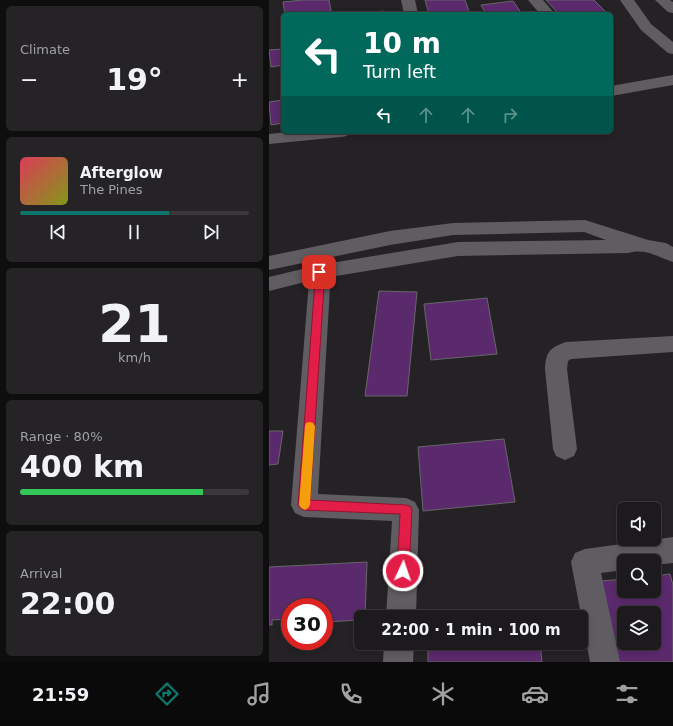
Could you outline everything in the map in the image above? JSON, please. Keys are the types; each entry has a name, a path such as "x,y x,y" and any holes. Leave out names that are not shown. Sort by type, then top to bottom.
{"street":[{"path":"408,0 411,12"},
{"path":"535,0 546,12"},
{"path":"627,0 646,27 673,50"},
{"path":"662,0 673,9"},
{"path":"613,91 673,80"},
{"path":"269,139 320,134"},
{"path":"269,263 390,238 453,229 585,226 646,246"},
{"path":"269,284 319,272 458,249 646,246 671,248"},
{"path":"319,272 320,287 304,505 406,510 401,610"},
{"path":"565,449 555,369 557,357 566,351 673,344"},
{"path":"605,662 585,562 673,550"},
{"path":"398,662 399,650"}],"building":[{"path":"329,0 331,11 285,12 283,2"},
{"path":"425,0 465,0 469,12 428,12"},
{"path":"546,0 594,0 606,12 557,12"},
{"path":"513,1 521,12 485,12 481,5"},
{"path":"281,49 281,65 271,67 269,50"},
{"path":"281,100 281,123 271,125 269,102"},
{"path":"379,291 417,292 407,396 365,396"},
{"path":"487,298 497,354 431,360 424,304"},
{"path":"269,431 283,431 278,464 269,465"},
{"path":"504,439 515,502 423,511 418,447"},
{"path":"367,562 365,610 354,610 354,620 333,622 333,598 281,598 281,620 272,620 272,625 269,625 269,567"},
{"path":"670,574 673,585 673,662 618,662 601,581 617,580 617,598 661,598 661,575"},
{"path":"428,650 541,650 542,662 428,662"}],"slow traffic":[{"path":"305,505 310,426"}],"route":[{"path":"319,272 320,287 304,505 406,510 403,571"}]}
